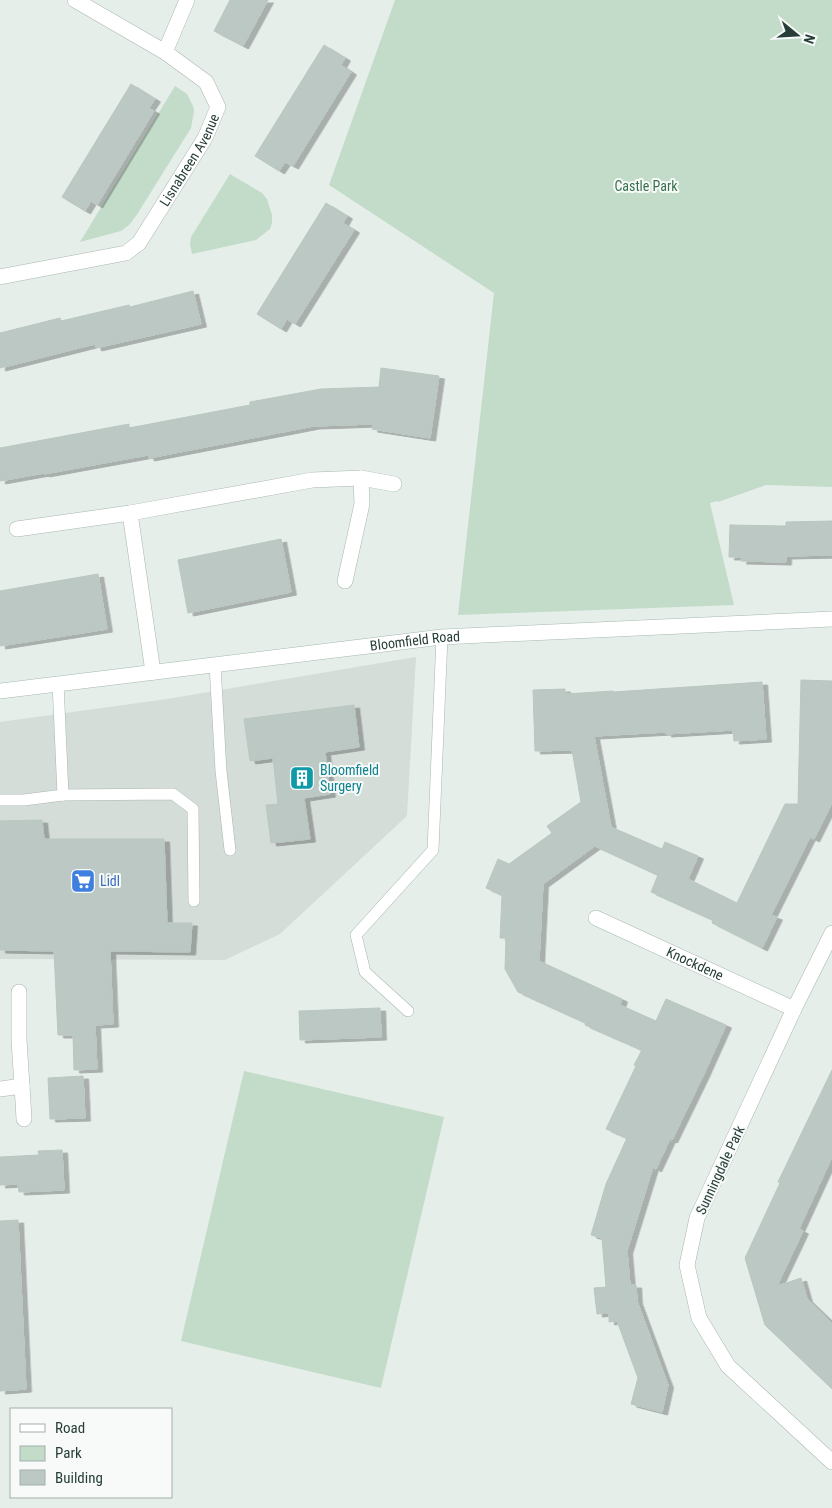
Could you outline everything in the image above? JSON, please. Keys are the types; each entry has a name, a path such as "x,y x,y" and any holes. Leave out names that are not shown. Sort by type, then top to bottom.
{"street":[{"name":"Lisnabreen Avenue","path":"0,277 126,253 139,243 206,138 218,107 206,82 166,52 75,0"},
{"path":"166,52 187,0"},
{"path":"17,529 130,513 312,480 361,478 394,484"},
{"path":"344,581 362,504 361,478"},
{"path":"130,513 153,672"},
{"name":"Bloomfield Road","path":"0,691 442,637 832,619"},
{"name":"Knockdene","path":"596,918 794,1009"},
{"name":"Sunningdale Park","path":"832,933 794,1009 698,1218 687,1265 699,1318 728,1366 832,1462"},
{"path":"19,992 19,1040 24,1119"},
{"path":"0,1089 22,1086"}],"lane":[{"path":"408,1011 365,972 356,935 433,850 442,637"},
{"path":"214,665 221,771 230,850"},
{"path":"58,683 63,795"},
{"path":"0,800 24,800 63,795 174,794 193,809 194,901"}],"shaded area":[{"path":"416,657 407,816 280,934 225,960 0,959 0,722 167,699"}],"green space":[{"name":"Castle Park","path":"395,0 832,0 832,487 766,485 710,503 734,605 458,615 494,293 329,185"},
{"path":"175,86 187,94 193,106 191,128 129,225 121,231 80,242"},
{"path":"230,174 262,193 267,199 272,215 270,229 256,240 192,254 191,237"},
{"path":"244,1071 444,1117 381,1388 181,1341"}],"building":[{"path":"230,0 268,0 243,46 214,31"},
{"path":"324,45 345,58 341,65 351,72 293,166 285,162 279,171 255,156"},
{"path":"131,84 155,99 149,108 154,111 97,205 91,201 85,211 62,197"},
{"path":"326,203 347,216 343,223 354,230 295,324 287,319 281,329 257,314"},
{"path":"193,291 201,324 96,348 95,344 0,368 0,333 60,318 61,321 129,305 130,307"},
{"path":"381,368 439,376 430,438 372,429 373,424 314,426 149,458 148,455 0,481 0,448 129,424 129,428 250,405 250,402 321,389 379,387"},
{"path":"832,521 832,555 786,556 786,562 741,561 742,557 729,557 730,525 786,526 786,522"},
{"path":"281,539 291,592 188,613 178,560"},
{"path":"98,574 107,629 0,646 0,591"},
{"path":"801,680 832,681 832,803 814,839 810,837 771,915 777,917 762,948 712,923 713,920 651,892 658,875 595,846 543,884 539,961 622,999 620,1005 656,1021 666,999 726,1025 672,1140 670,1139 656,1169 653,1167 627,1251 630,1285 636,1285 637,1301 668,1385 662,1412 631,1404 638,1378 617,1321 609,1322 609,1313 597,1314 594,1288 606,1287 602,1238 591,1235 606,1184 627,1138 606,1129 642,1050 585,1025 586,1023 518,992 505,969 506,938 500,938 502,895 486,888 498,859 509,864 552,833 547,826 581,802 572,750 535,751 533,690 565,689 565,694 762,682 766,739 734,741 733,730 594,736 611,827 662,849 665,842 698,856 688,879 737,903 785,804 798,804"},
{"name":"Bloomfield Surgery","path":"354,705 359,747 325,752 330,794 304,798 310,839 271,843 266,805 278,804 273,758 250,761 244,719"},
{"name":"Lidl","path":"42,820 44,839 164,839 167,923 192,923 190,952 110,951 113,1024 95,1025 97,1069 74,1070 73,1035 58,1035 54,951 0,950 0,821"},
{"path":"380,1008 381,1037 300,1040 299,1011"},
{"path":"832,1070 832,1157 799,1229 803,1231 777,1286 801,1278 807,1299 832,1323 832,1389 765,1325 745,1258 780,1183 778,1182"},
{"path":"83,1076 85,1118 50,1119 48,1078"},
{"path":"62,1150 64,1190 19,1192 18,1184 0,1185 0,1157 39,1155 38,1151"},
{"path":"18,1220 26,1389 0,1391 0,1221"}],"place":[{"name":"Bloomfield Surgery","path":"302,778"},
{"name":"Lidl","path":"83,881"}]}
